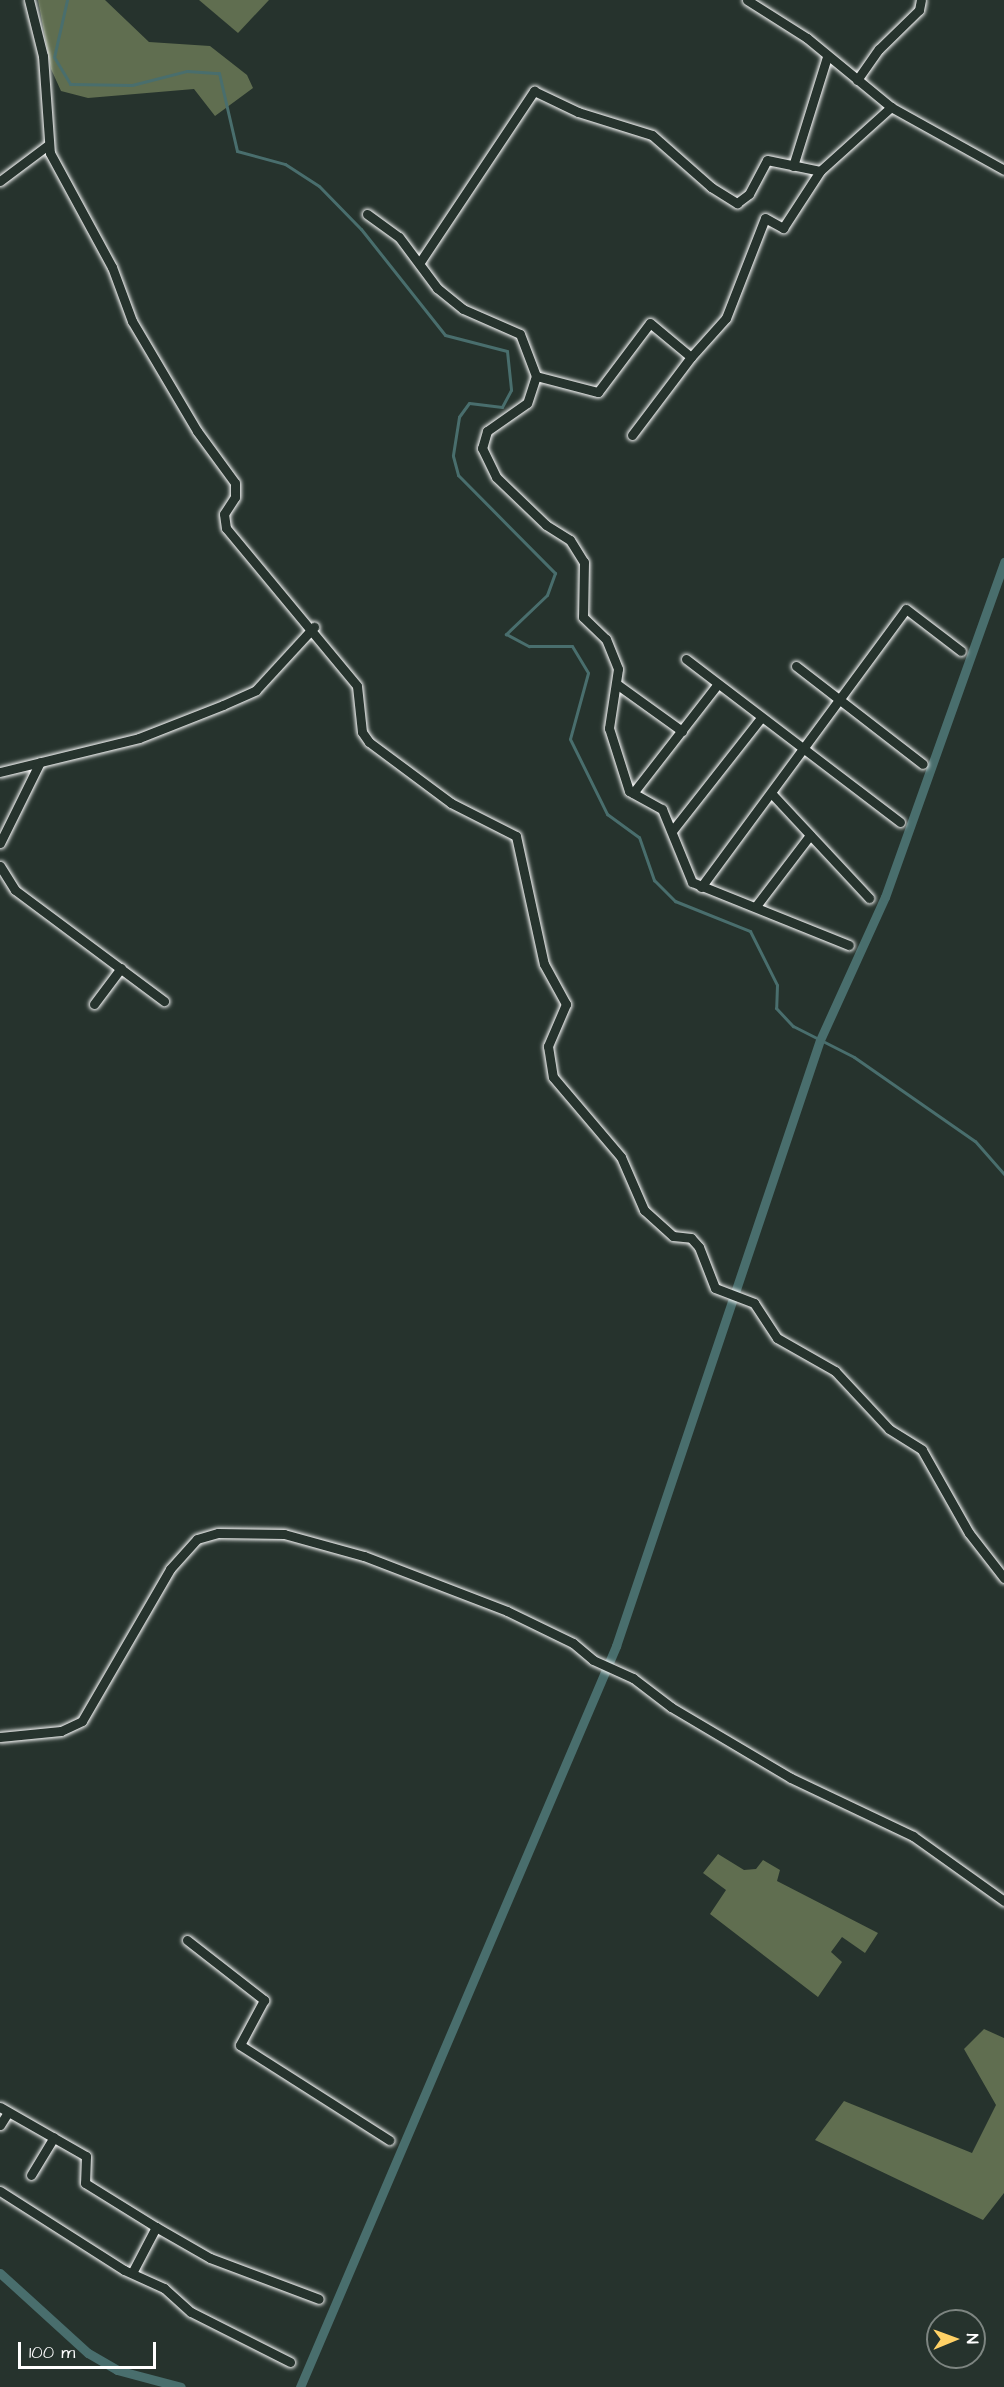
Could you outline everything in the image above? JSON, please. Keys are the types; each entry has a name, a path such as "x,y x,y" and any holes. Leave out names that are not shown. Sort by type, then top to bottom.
{"street":[{"path":"29,0 45,67 48,145 112,267 132,321 197,431 235,483 235,496 224,514 226,528 314,627 360,690 362,727 369,742 451,803 516,836 520,872 544,964 566,1004 548,1046 553,1077 621,1157 644,1210 673,1236 691,1238 699,1247 715,1288 754,1303 777,1338 835,1371 889,1429 922,1450 974,1540 1004,1578"},
{"path":"747,0 827,57 891,107 1004,170"},
{"path":"857,80 879,49 919,10 921,0"},
{"path":"794,166 827,57"},
{"path":"420,262 534,91 578,112 652,135 711,187 737,203 744,202 767,160 820,171"},
{"path":"632,435 692,357 726,318 765,218 783,228 820,171 891,107"},
{"path":"0,181 48,145"},
{"path":"367,214 399,237 420,262 437,288 463,309 520,334 536,376 527,402 487,431 484,459 517,498 580,554 583,617 615,654 618,685 609,728 621,772 633,793 662,809 672,831 684,870 701,887 756,906 849,945"},
{"path":"536,376 598,392 650,323 692,357"},
{"path":"701,887 805,752 906,609 961,651"},
{"path":"0,772 139,738 256,690 314,627"},
{"path":"686,658 805,752 900,822"},
{"path":"796,666 839,702 923,764"},
{"path":"633,793 718,684"},
{"path":"618,685 682,731"},
{"path":"672,831 761,718"},
{"path":"0,843 40,762"},
{"path":"773,795 869,898"},
{"path":"756,906 810,835"},
{"path":"0,866 15,891 164,1001"},
{"path":"94,1004 121,968"},
{"path":"0,1737 61,1731 82,1721 176,1561 197,1539 218,1533 284,1534 342,1548 507,1611 581,1647 598,1663 629,1676 671,1707 792,1778 913,1836 1004,1901"},
{"path":"187,1940 264,2000 240,2045 389,2140"},
{"path":"0,2107 86,2156 84,2183 210,2258 319,2299"},
{"path":"0,2125 9,2112"},
{"path":"31,2175 54,2137"},
{"path":"0,2191 132,2273 164,2288 191,2312 290,2362"},
{"path":"132,2273 156,2226"}],"green space":[{"path":"38,0 105,0 149,42 210,46 247,75 253,88 215,116 194,89 88,98 61,91 51,69"},
{"path":"199,0 269,0 238,33"},
{"path":"718,1854 744,1870 756,1869 763,1860 780,1870 777,1881 878,1933 865,1953 842,1937 831,1952 842,1962 818,1997 710,1914 726,1890 703,1873"},
{"path":"984,2029 1004,2038 1004,2193 983,2220 815,2140 844,2101 972,2153 996,2105 964,2049"}],"waterway":[{"path":"67,0 54,57 70,84 132,85 187,71 219,73 237,151 285,164 319,186 361,229 445,335 507,351 511,390 502,407 469,403 459,417 453,456 458,475 555,573 547,595 506,634 529,646 572,646 588,673 570,739 607,814 639,837 654,880 675,901 750,931 777,985 776,1008 793,1026 854,1057 975,1141 1004,1174"},
{"path":"300,2387 616,1646 820,1040 885,897 1004,562"},
{"path":"0,2273 88,2353 117,2370 181,2387"}]}
